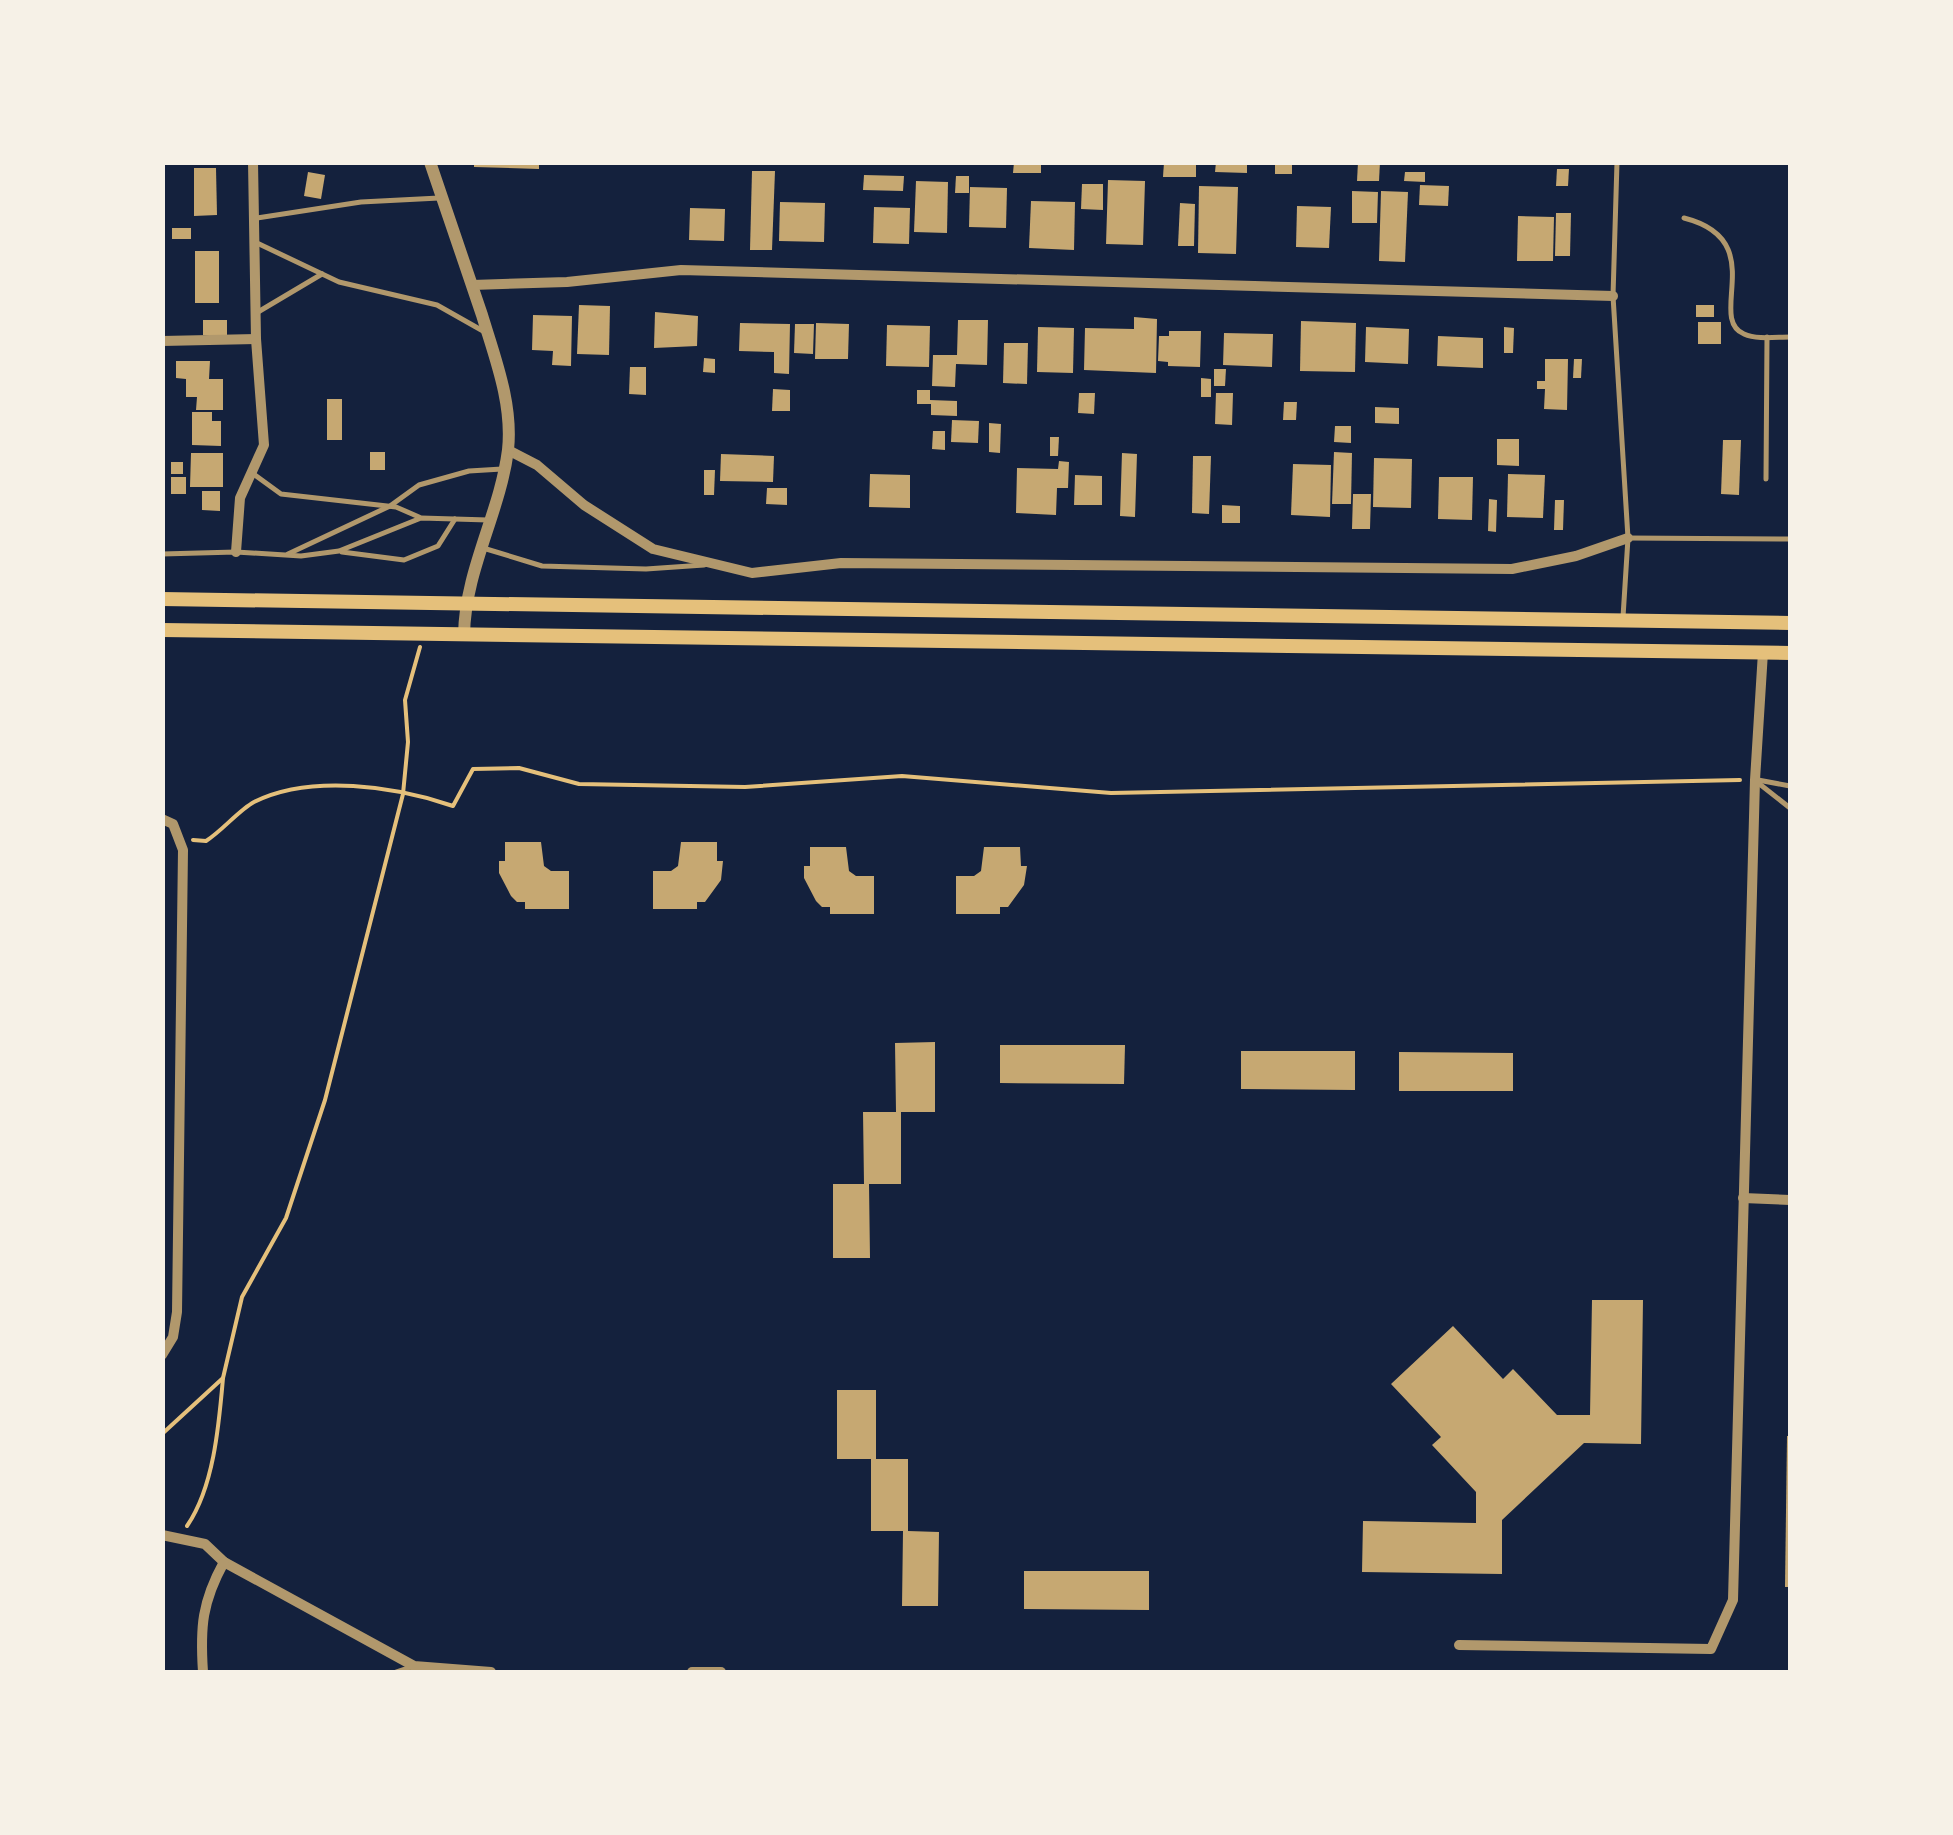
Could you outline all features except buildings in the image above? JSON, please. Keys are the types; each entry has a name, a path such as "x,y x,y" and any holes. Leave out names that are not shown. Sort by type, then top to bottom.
{"main road":[{"path":"162,599 1790,624"},
{"path":"162,630 1790,653"}],"street":[{"path":"236,552 240,498 264,445 256,339 253,162"},
{"path":"430,162 505,393 508,450 464,605 464,635"},
{"path":"472,286 567,282 680,270 1612,296"},
{"path":"162,341 256,339"},
{"path":"508,450 537,465 584,506 653,549 752,573 841,563 1512,569 1576,556 1628,538"},
{"path":"1458,1645 1711,1649 1733,1600 1754,780 1763,652"},
{"path":"162,1356 174,1337 177,1312 183,850 168,821"},
{"path":"1744,1198 1790,1200"},
{"path":"162,1536 205,1544 224,1562 414,1669 491,1672"},
{"path":"203,1672 200,1630 209,1590 224,1562"},
{"path":"692,1672 720,1672"}],"lane":[{"path":"1618,162 1612,296 1628,538 1622,620"},
{"path":"254,218 361,202 442,198"},
{"path":"1684,218 1702,222 1720,234 1730,249 1734,325 1746,335 1790,337"},
{"path":"254,242 339,282 436,305 488,334"},
{"path":"256,313 322,274"},
{"path":"1766,479 1768,337"},
{"path":"285,555 390,506 419,485 470,472 503,469"},
{"path":"252,472 281,494 390,506 421,518 488,520"},
{"path":"339,552 421,518"},
{"path":"162,554 339,552 404,560 438,546 455,519"},
{"path":"1628,538 1790,539"},
{"path":"480,548 542,566 646,569 717,564"},
{"path":"1754,780 1790,786"},
{"path":"1754,780 1790,808"},
{"path":"396,1672 414,1669"}],"path":[{"path":"186,1540 186,1526 199,1508 213,1450 222,1378 242,1297 286,1218 325,1100 403,794 408,742 404,700 424,635"},
{"path":"178,838 206,841 252,803 302,786 329,784 403,794 453,806 473,769 519,768 578,784 745,788 902,776 1111,793 1754,780"},
{"path":"162,1434 222,1378"}]}
